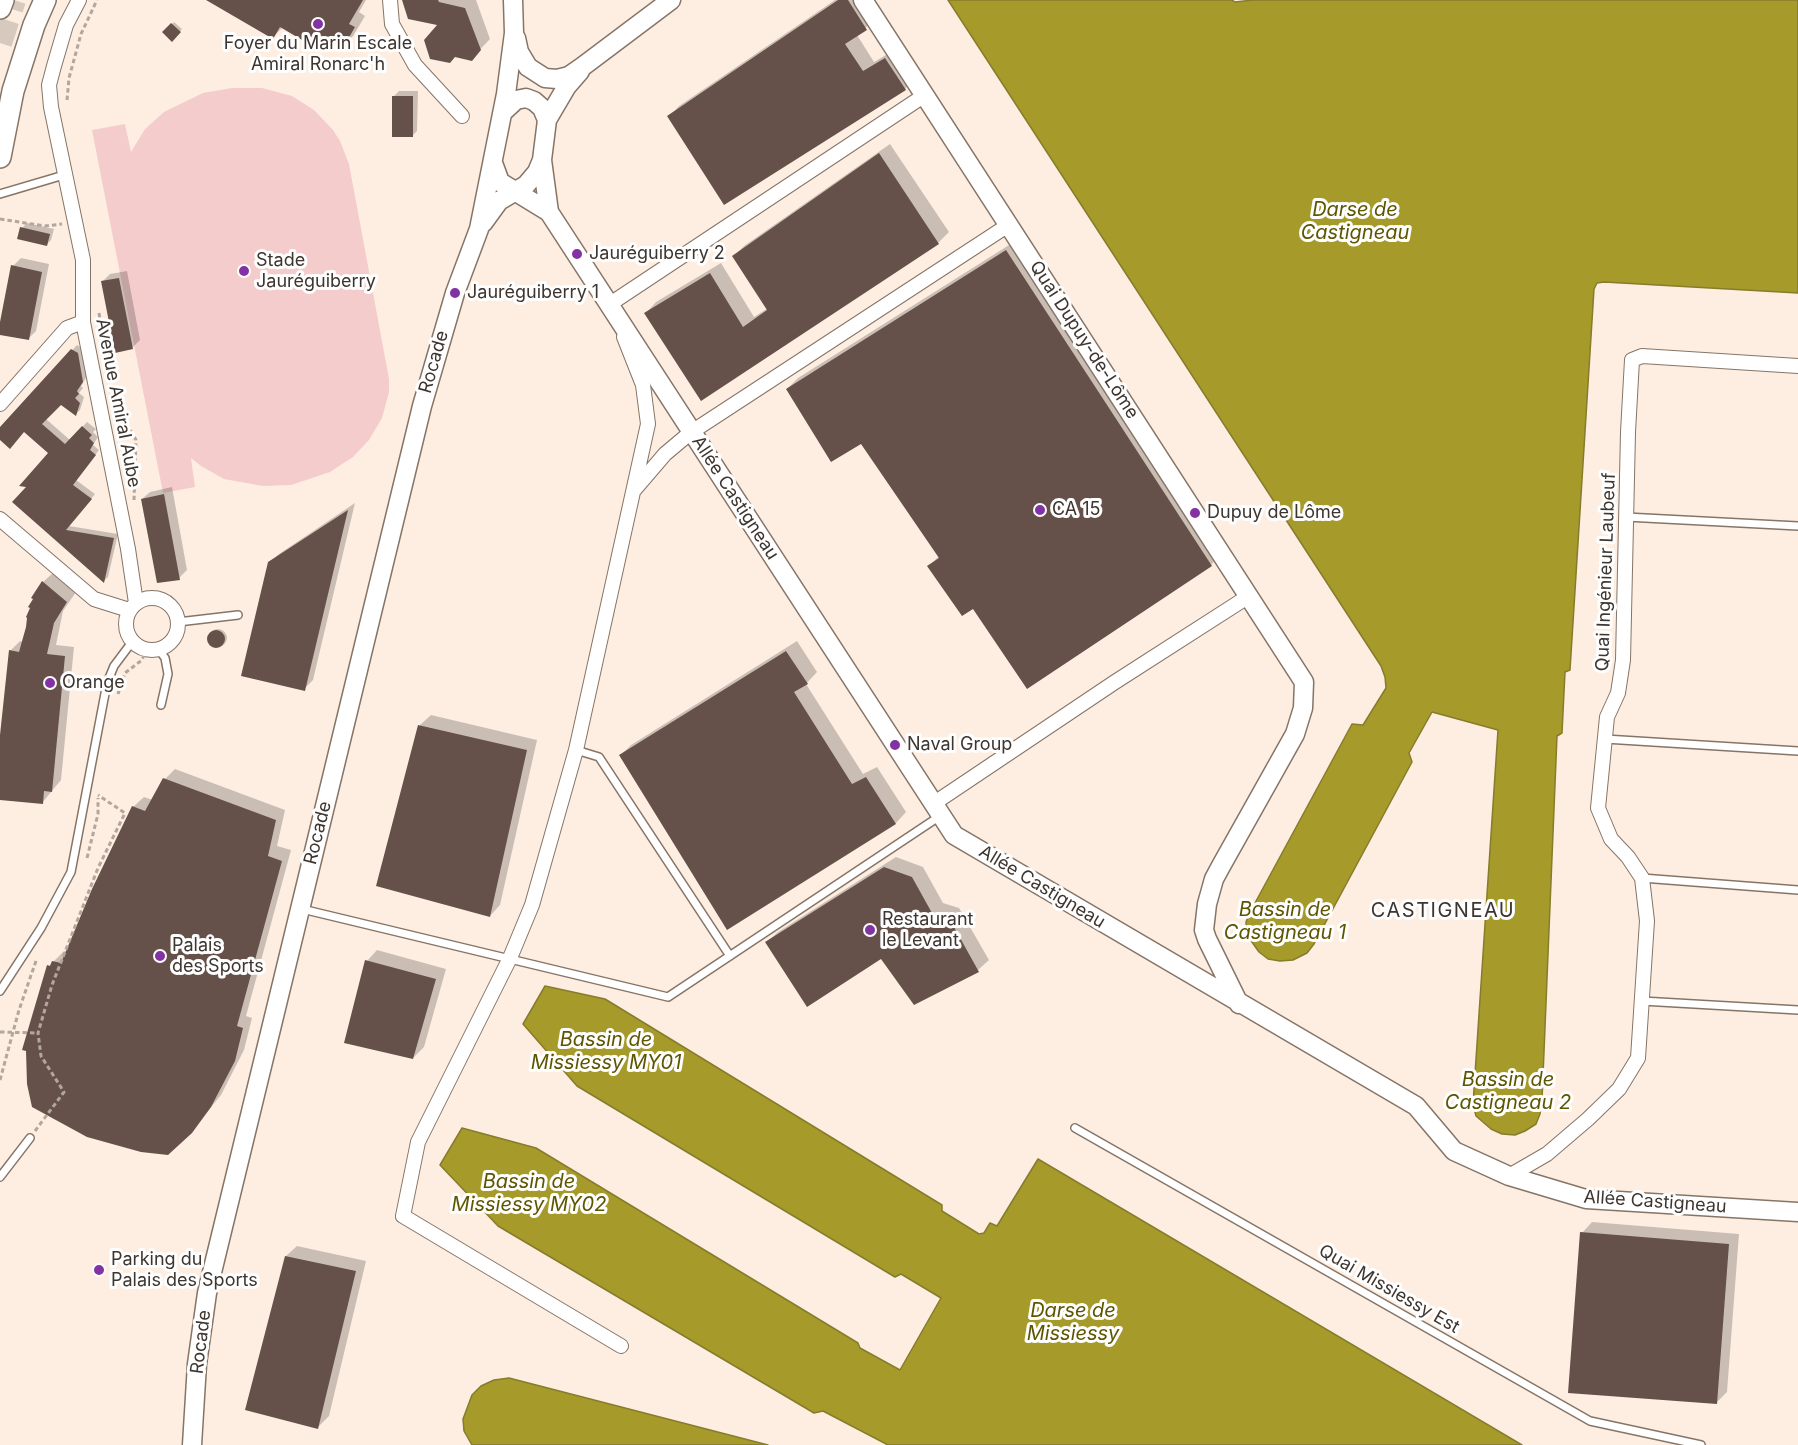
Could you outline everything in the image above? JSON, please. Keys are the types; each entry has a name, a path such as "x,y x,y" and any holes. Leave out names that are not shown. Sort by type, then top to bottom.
{"main road":[{"path":"0,8 3,0"},
{"path":"0,157 13,91 34,25 45,0"}],"street":[{"name":"Avenue Amiral Aube","path":"79,0 66,25 49,85 64,175 83,260 83,322 128,549 133,607"},
{"path":"390,0 392,24 415,64 462,116"},
{"path":"479,229 503,112 514,33 513,0"},
{"path":"514,33 519,52 528,67 537,75 557,79 569,76 582,67 671,0"},
{"name":"Quai Dupuy-de-Lôme","path":"864,0 1304,682 1303,708 1295,734 1214,879 1207,904 1204,930 1239,1004"},
{"path":"549,212 542,160 547,120 567,86 582,67"},
{"path":"621,1346 403,1216 418,1142 510,958 532,905 576,750 648,424 643,385 610,304 925,95"},
{"path":"503,112 516,100 526,99 534,101 542,108 547,120"},
{"path":"479,229 499,201 532,179 542,160"},
{"path":"493,163 500,182 549,212"},
{"name":"Allée Castigneau","path":"549,212 954,835 1416,1106 1454,1151 1509,1176 1586,1199 1798,1212"},
{"path":"633,491 665,454 693,431 1010,224"},
{"name":"Rocade","path":"192,1445 197,1364 207,1293 422,406 455,292 479,229"},
{"path":"0,404 67,328 83,322"},
{"name":"Quai Ingénieur Laubeuf","path":"1509,1176 1548,1154 1619,1089 1638,1058 1647,921 1642,878 1628,857 1611,839 1598,808 1607,717 1618,693 1623,660 1628,432 1632,360 1642,356 1798,366"},
{"path":"0,519 94,599 133,607 149,598 165,601 172,606 178,622 176,636 171,642 152,650 132,642 126,627 133,607"},
{"path":"937,810 1249,596"}],"lane":[{"path":"0,194 64,175"},
{"path":"1626,517 1798,526"},
{"path":"178,622 238,615"},
{"path":"0,991 41,928 71,872 107,683 114,666 132,642"},
{"path":"152,650 165,658 168,674 161,705"},
{"path":"1605,739 1798,751"},
{"path":"576,750 599,757 730,956"},
{"path":"300,908 668,997 937,810"},
{"path":"1642,878 1798,890"},
{"path":"1642,1001 1798,1010"},
{"name":"Quai Missiessy Est","path":"1075,1128 1590,1421 1701,1445"},
{"path":"0,1177 30,1138"}],"path":[{"path":"66,110 69,78 81,34 97,0"},
{"path":"0,219 45,226 75,223"},
{"path":"99,310 106,355"},
{"path":"113,400 136,440 134,508"},
{"path":"116,703 125,673 152,650"},
{"path":"85,863 98,813 98,789"},
{"path":"30,1138 64,1092 41,1056 38,1033 59,965 98,868 124,813 98,795"},
{"path":"0,1080 19,1010 40,952"},
{"path":"0,1032 38,1033"}],"shaded area":[{"name":"Stade Jauréguiberry","path":"232,88 262,88 292,96 314,110 340,141 349,164 389,379 389,392 382,418 369,440 353,457 330,472 291,485 263,486 224,479 191,458 195,487 163,493 92,130 125,124 131,152 145,129 164,112 203,93"}],"water":[{"name":"Darse de Castigneau","path":"948,0 1232,0 1235,2 1253,0 1798,0 1798,293 1604,282 1597,283 1594,289 1570,670 1565,672 1562,733 1557,736 1542,1100 1536,1124 1525,1131 1515,1135 1502,1134 1491,1129 1476,1116 1473,1104 1498,730 1432,712 1409,753 1412,762 1307,953 1293,960 1268,959 1259,952 1247,935 1246,922 1249,914 1352,724 1363,725 1386,688 1385,677 1381,666"},
{"name":"Darse de Missiessy","path":"545,986 605,999 942,1205 942,1211 979,1234 984,1233 990,1223 997,1226 1038,1159 1522,1445 888,1445 823,1411 814,1413 498,1226 440,1165 462,1128 536,1148 858,1343 860,1348 900,1370 941,1298 901,1274 895,1277 577,1086 523,1024"},
{"path":"509,1378 768,1445 472,1445 464,1431 463,1419 472,1395 481,1386 494,1380"}],"building":[{"name":"Foyer du Marin Escale Amiral Ronarc'h","path":"206,0 363,0 349,24 355,27 343,48 320,35 314,47 280,27 273,39"},
{"path":"402,0 438,0 465,8 481,50 472,61 455,57 450,63 430,59 424,40 437,25 408,19"},
{"path":"838,0 848,0 867,30 845,44 863,71 885,58 906,90 724,205 667,116"},
{"path":"171,23 181,32 172,42 162,32"},
{"path":"392,96 413,96 413,137 392,137"},
{"path":"879,153 939,244 701,401 644,313 710,273 743,327 767,310 732,256"},
{"path":"20,227 50,234 47,246 17,239"},
{"name":"CA 15","path":"1006,250 1212,566 1027,689 973,609 962,616 927,566 939,558 861,444 831,462 786,389"},
{"path":"11,265 42,272 29,340 0,335 0,322"},
{"path":"119,278 133,349 115,353 101,281"},
{"path":"71,349 78,353 83,382 75,398 80,403 76,416 61,405 42,424 65,444 82,426 92,435 89,438 94,443 90,450 96,455 73,485 92,499 66,530 114,538 104,583 12,502 26,487 19,486 48,453 24,432 10,449 0,440 0,427"},
{"path":"164,494 180,580 157,583 141,499"},
{"path":"348,510 305,691 241,676 268,562"},
{"path":"42,581 67,602 54,623 47,654 65,656 52,792 44,791 43,804 0,800 0,735 9,650 19,652 30,608 28,607"},
{"path":"212,630 220,630 225,635 223,646 212,648 207,643 207,635"},
{"path":"786,651 808,684 794,692 852,784 866,777 896,824 727,930 619,755"},
{"path":"418,725 527,750 490,917 376,886"},
{"name":"Palais des Sports","path":"163,778 276,820 268,856 282,861 237,1026 243,1028 235,1061 211,1107 192,1133 168,1155 141,1152 87,1137 32,1107 27,1084 26,1051 22,1050 47,965 50,966 52,961 61,963 92,889 132,806 145,811"},
{"name":"Restaurant le Levant","path":"884,867 912,877 932,913 949,918 979,972 914,1005 881,959 807,1007 765,942"},
{"path":"365,960 436,979 413,1059 344,1043"},
{"path":"1580,1232 1729,1244 1717,1404 1568,1393"},
{"path":"285,1256 356,1271 318,1429 245,1410"}],"tunnel":[{"path":"0,43 14,0"}],"place":[{"name":"Foyer du Marin Escale Amiral Ronarc'h","path":"318,24"},
{"name":"Jauréguiberry 2","path":"577,254"},
{"name":"Stade Jauréguiberry","path":"244,271"},
{"name":"Jauréguiberry 1","path":"455,293"},
{"name":"CA 15","path":"1040,510"},
{"name":"Dupuy de Lôme","path":"1195,513"},
{"name":"Orange","path":"50,683"},
{"name":"Naval Group","path":"895,745"},
{"name":"Restaurant le Levant","path":"870,930"},
{"name":"Palais des Sports","path":"160,956"},
{"name":"Parking du Palais des Sports","path":"99,1270"}],"district":[{"name":"CASTIGNEAU","path":"1443,911"}],"water label":[{"name":"Bassin de Castigneau 1","path":"1285,922"},
{"name":"Bassin de Missiessy MY01","path":"606,1052"},
{"name":"Bassin de Castigneau 2","path":"1508,1092"},
{"name":"Bassin de Missiessy MY02","path":"529,1194"}]}
